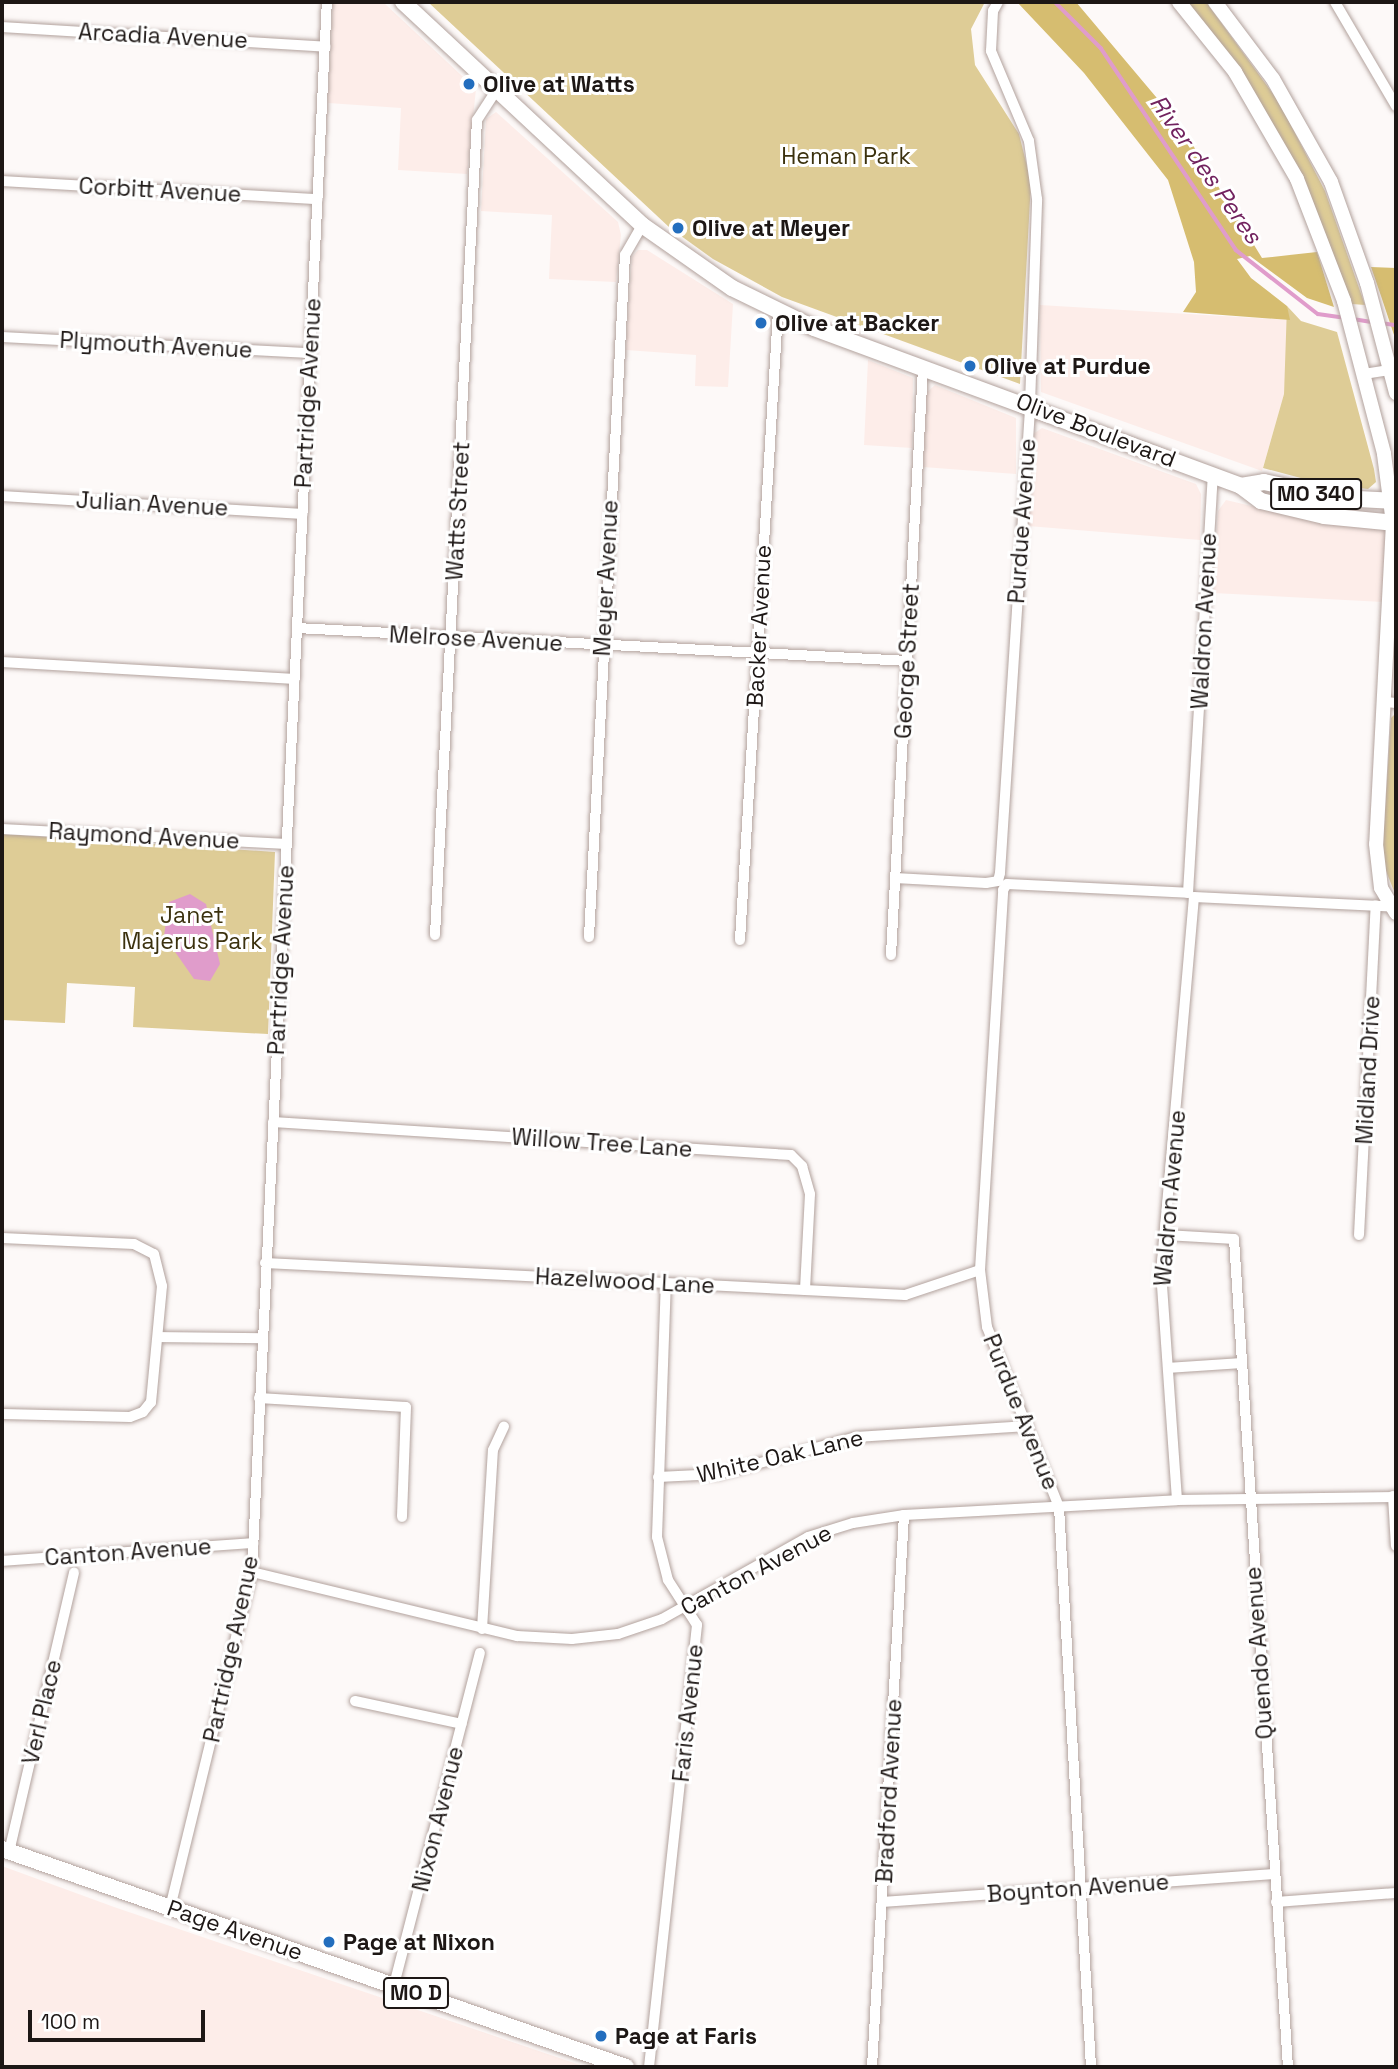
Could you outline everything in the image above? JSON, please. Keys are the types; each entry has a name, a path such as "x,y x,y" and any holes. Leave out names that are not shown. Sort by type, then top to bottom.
{"main road":[{"name":"Olive Boulevard","path":"403,2 495,93 642,225 688,261 778,312 1030,404 1213,475 1241,486 1261,501 1305,512 1395,523"},
{"path":"1179,2 1235,72 1270,129 1321,234 1344,301 1364,374 1394,501 1391,703 1376,844 1381,888 1395,909"},
{"path":"1215,2 1273,79 1304,129 1335,193 1374,306 1393,369 1396,393"},
{"name":"Olive Boulevard","path":"1241,486 1264,482 1339,498 1394,501"},
{"name":"Page Avenue","path":"5,1851 626,2067"}],"street":[{"name":"Partridge Avenue","path":"170,1908 252,1572 261,1338 327,2"},
{"name":"Purdue Avenue","path":"998,2 993,11 991,51 1029,141 1037,178 1030,404 980,1270 987,1327 1059,1507 1091,2067"},
{"path":"1335,2 1396,106"},
{"name":"Arcadia Avenue","path":"2,27 325,47"},
{"name":"Watts Street","path":"435,935 477,120 495,93"},
{"name":"Corbitt Avenue","path":"2,181 317,199"},
{"name":"Meyer Avenue","path":"589,937 601,645 625,255 642,225"},
{"name":"Backer Avenue","path":"740,940 778,312"},
{"name":"Plymouth Avenue","path":"2,337 310,353"},
{"name":"George Street","path":"891,955 923,367"},
{"path":"1364,374 1393,369"},
{"name":"Waldron Avenue","path":"1177,1500 1161,1274 1191,895 1213,475"},
{"name":"Julian Avenue","path":"2,496 302,514"},
{"name":"Melrose Avenue","path":"297,628 908,661"},
{"path":"2,662 295,678"},
{"name":"Raymond Avenue","path":"2,829 287,844"},
{"path":"895,878 1376,905 1395,909"},
{"name":"Midland Drive","path":"1359,1235 1376,905"},
{"name":"Willow Tree Lane","path":"273,1122 791,1155 802,1166 810,1194 805,1290"},
{"name":"Quendo Avenue","path":"1166,1235 1234,1238 1288,2067"},
{"path":"2,1238 134,1244 154,1254 162,1286 151,1402 143,1412 130,1417 2,1414"},
{"name":"Hazelwood Lane","path":"265,1263 905,1296 980,1270"},
{"name":"Faris Avenue","path":"649,2067 697,1625 663,1566 656,1520 666,1283"},
{"path":"158,1337 261,1338"},
{"path":"1168,1368 1241,1363"},
{"path":"259,1398 406,1407 402,1517"},
{"path":"482,1629 493,1450 504,1426"},
{"name":"White Oak Lane","path":"658,1477 719,1474 856,1437 1028,1426"},
{"path":"1394,1497 1396,1546"},
{"name":"Canton Avenue","path":"252,1572 482,1629 572,1639 618,1634 688,1608 808,1537 853,1523 904,1515 1177,1500 1394,1497"},
{"name":"Bradford Avenue","path":"872,2067 904,1515"},
{"name":"Canton Avenue","path":"2,1561 253,1543"},
{"name":"Verl Place","path":"5,1851 74,1572"},
{"name":"Nixon Avenue","path":"394,1985 480,1653"},
{"path":"355,1701 462,1724"},
{"name":"Boynton Avenue","path":"882,1902 1274,1874"},
{"path":"1276,1902 1396,1894"}],"shaded area":[{"path":"333,2 383,2 476,89 467,174 398,170 401,108 328,103"},
{"path":"1017,2 1076,2 1183,129 1262,258 1317,252 1334,307 1307,298 1250,256 1237,259 1251,278 1287,306 1290,320 1183,312 1196,292 1194,262 1168,180 1084,73"},
{"path":"496,112 618,222 621,235 616,282 549,279 552,215 481,211 486,119"},
{"path":"638,250 647,250 733,304 728,387 695,386 696,355 626,350 632,257"},
{"path":"1371,267 1396,268 1396,341 1381,296"},
{"path":"1040,305 1290,320 1284,394 1262,471 1041,392"},
{"path":"868,360 913,378 912,448 864,445"},
{"path":"935,385 1016,418 1016,474 923,467 926,393"},
{"path":"1042,428 1196,484 1201,494 1200,540 1028,526 1033,434"},
{"path":"1226,500 1327,524 1383,529 1387,532 1383,602 1213,593 1218,511"},
{"path":"190,894 206,904 220,964 210,981 194,979 164,936 169,902"},
{"path":"2,1866 114,1907 586,2067 2,2067"}],"green space":[{"name":"Heman Park","path":"428,2 985,2 971,29 975,65 1019,134 1031,182 1020,384 782,297 713,259 670,228"},
{"path":"1186,2 1206,2 1279,102 1325,191 1365,305 1352,304 1325,233"},
{"path":"1287,306 1301,321 1337,332 1374,469 1376,482 1368,489 1323,484 1263,468 1284,394"},
{"path":"1396,713 1396,896 1384,866 1383,843 1391,718"},
{"name":"Janet Majerus Park","path":"2,834 275,852 268,1034 133,1027 135,987 67,983 65,1023 2,1020"}],"waterway":[{"name":"River des Peres","path":"1055,2 1101,48 1236,250 1318,314 1346,318"},
{"name":"River des Peres","path":"1353,319 1373,322"},
{"name":"River des Peres","path":"1381,323 1396,325"}],"place":[{"name":"Olive at Watts","path":"469,84"},
{"name":"Olive at Meyer","path":"678,228"},
{"name":"Olive at Backer","path":"761,323"},
{"name":"Olive at Purdue","path":"970,366"},
{"name":"Page at Nixon","path":"329,1942"},
{"name":"Page at Faris","path":"601,2036"}]}
